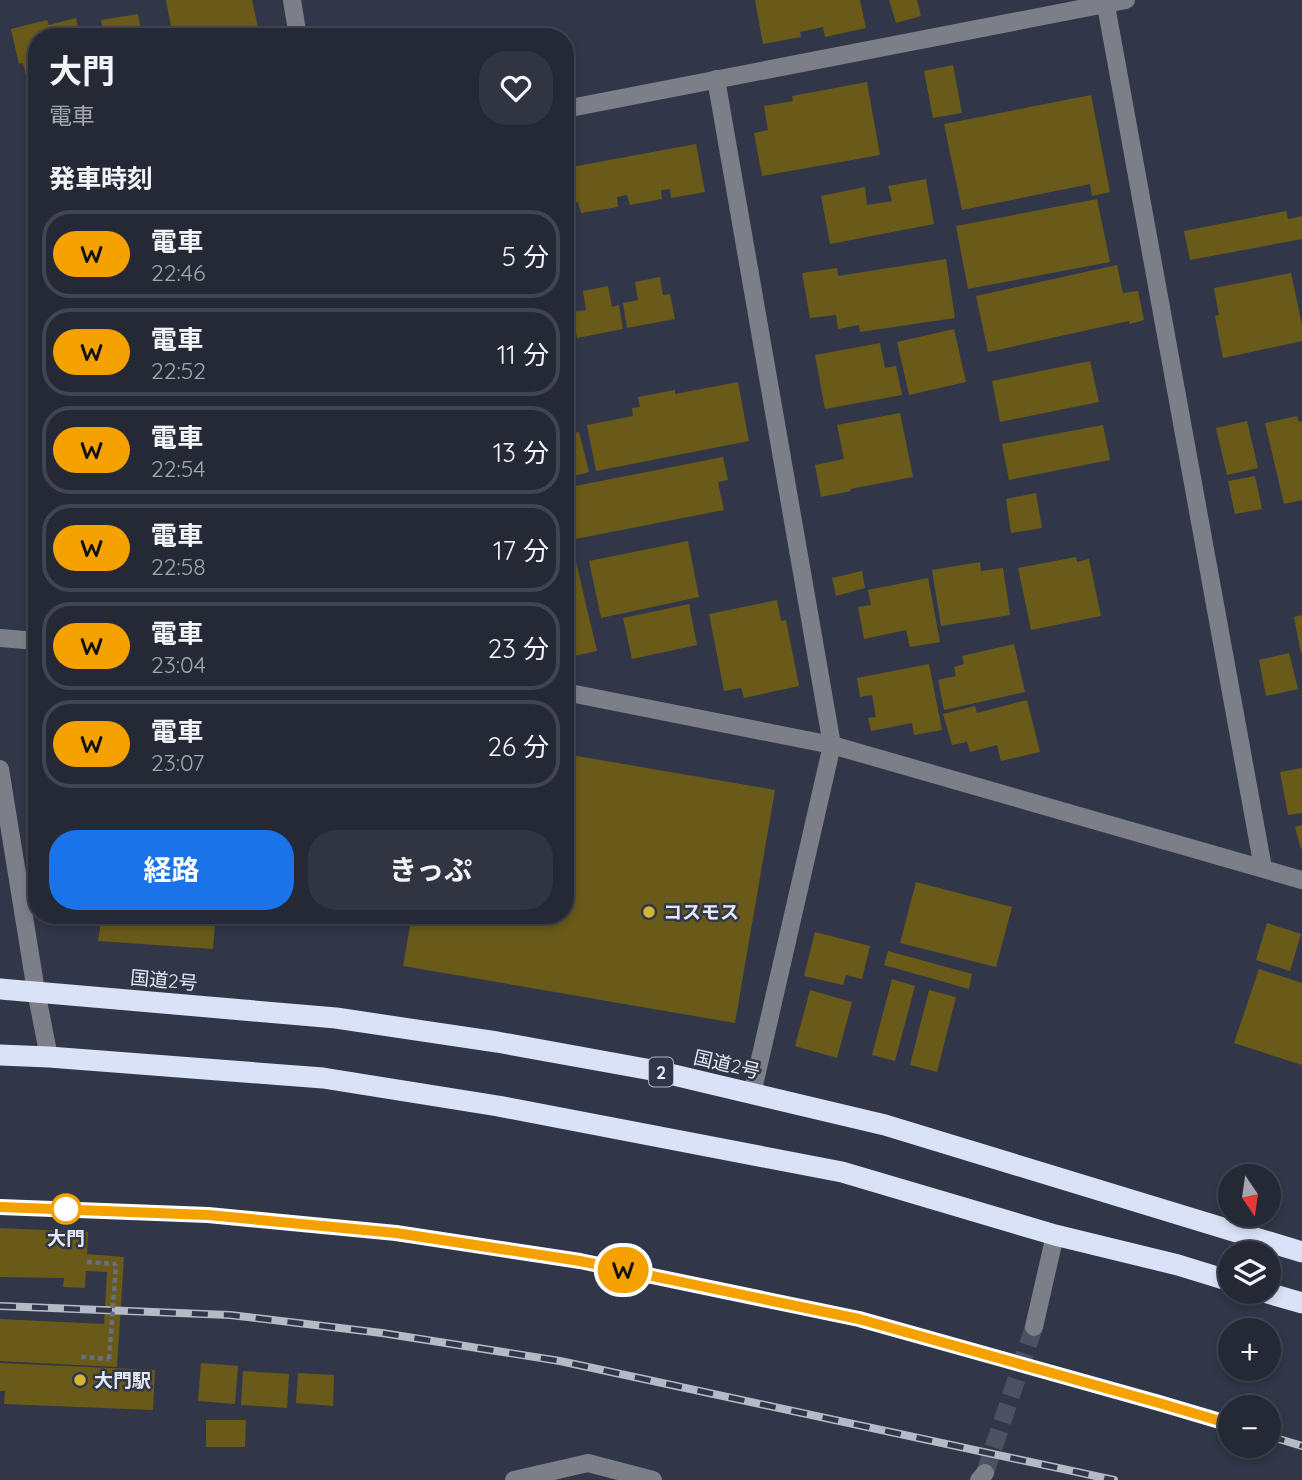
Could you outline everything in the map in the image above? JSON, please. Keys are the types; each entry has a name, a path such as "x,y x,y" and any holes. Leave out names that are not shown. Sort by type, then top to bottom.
{"highway":[{"name":"国道2号","path":"0,989 336,1018 497,1042 644,1069 885,1125 1302,1252"},
{"path":"0,1055 49,1056 323,1078 498,1106 842,1172 1055,1235 1218,1277"},
{"path":"1281,1297 1302,1303"}],"street":[{"path":"292,0 297,28"},
{"path":"574,106 1126,0"},
{"path":"1105,2 1263,868"},
{"path":"716,79 832,745 752,1094"},
{"path":"0,638 28,640"},
{"path":"574,694 832,745 1302,880"},
{"path":"0,769 49,1056"},
{"path":"1034,1327 1055,1235"},
{"path":"514,1480 588,1463 653,1480"}],"path":[{"path":"80,1357 109,1359 116,1264 86,1262"}],"building":[{"path":"166,0 252,0 258,28 171,28"},
{"path":"755,0 860,0 866,28 825,37 823,27 800,32 801,37 763,44"},
{"path":"889,0 917,0 921,16 896,23"},
{"path":"138,14 140,28 102,28 101,20"},
{"path":"76,18 78,28 28,28 28,84 23,63 19,64 11,29 47,20 49,25"},
{"path":"953,65 962,113 933,118 924,71"},
{"path":"867,82 880,155 762,176 754,133 768,130 764,106 793,101 792,96"},
{"path":"1091,95 1110,192 1092,196 1090,184 962,210 944,124"},
{"path":"696,144 705,192 671,198 670,189 661,190 662,199 630,205 627,195 617,197 618,207 581,213 578,202 574,203 574,167"},
{"path":"926,179 934,224 830,244 821,196 865,187 867,205 892,201 888,186"},
{"path":"1097,199 1110,262 968,289 956,226"},
{"path":"1286,211 1288,219 1302,216 1302,239 1190,260 1184,231"},
{"path":"946,259 955,318 860,332 859,325 838,329 836,315 810,318 802,273 837,268 838,276"},
{"path":"1117,265 1123,293 1138,291 1144,320 988,352 976,296"},
{"path":"1291,273 1302,325 1302,341 1223,358 1215,316 1219,315 1214,288"},
{"path":"660,277 663,295 670,294 675,319 627,328 623,303 638,300 635,282"},
{"path":"608,286 612,307 619,305 623,329 577,338 574,312 586,310 583,291"},
{"path":"954,329 966,382 909,395 897,342"},
{"path":"880,343 885,368 896,366 902,395 825,409 815,355"},
{"path":"1090,361 1099,402 1000,422 992,381"},
{"path":"738,382 749,441 596,471 587,425 633,416 632,408 640,407 638,397 675,390 675,394"},
{"path":"900,413 913,477 821,497 815,465 844,459 837,425"},
{"path":"1297,416 1299,422 1302,421 1302,500 1284,504 1265,423"},
{"path":"1247,421 1258,468 1227,475 1216,428"},
{"path":"1103,425 1110,460 1009,480 1002,444"},
{"path":"579,432 589,472 574,476 574,433"},
{"path":"723,457 728,480 718,482 724,510 574,539 574,486"},
{"path":"1255,476 1262,509 1235,514 1228,481"},
{"path":"1036,493 1042,528 1011,533 1006,499"},
{"path":"688,541 699,597 601,618 589,561"},
{"path":"1076,557 1077,562 1089,559 1101,616 1031,630 1018,568"},
{"path":"574,562 597,651 574,656"},
{"path":"980,562 981,571 1003,568 1010,615 941,626 932,570"},
{"path":"862,571 865,588 836,596 832,578"},
{"path":"928,578 940,642 910,647 906,630 864,639 858,607 871,605 868,590"},
{"path":"777,600 781,621 786,620 799,686 744,698 741,688 724,691 709,614"},
{"path":"689,604 697,645 632,659 623,618"},
{"path":"1302,615 1302,653 1301,653 1294,617"},
{"path":"1014,644 1025,692 944,710 938,680 956,676 954,667 964,664 962,656"},
{"path":"1289,653 1298,689 1266,696 1259,660"},
{"path":"929,664 942,730 914,735 912,723 871,731 868,718 876,717 872,695 860,697 857,678"},
{"path":"1027,700 1040,752 1001,761 997,745 970,752 967,742 952,745 943,714 975,706 977,713"},
{"path":"574,756 775,790 735,1023 403,966 410,924 574,924"},
{"path":"1302,768 1302,813 1288,815 1280,772"},
{"path":"1302,825 1302,849 1301,849 1295,827"},
{"path":"916,882 1012,907 996,967 900,943"},
{"path":"1267,923 1301,934 1290,971 1256,960"},
{"path":"101,924 215,924 213,949 98,941"},
{"path":"815,932 870,946 862,979 846,975 843,985 804,976"},
{"path":"888,951 972,974 969,989 884,965"},
{"path":"1259,969 1302,983 1302,1065 1234,1043"},
{"path":"892,979 915,986 895,1061 872,1055"},
{"path":"810,990 852,1002 837,1058 795,1046"},
{"path":"929,990 956,997 937,1072 910,1065"},
{"path":"0,1228 88,1232 87,1254 124,1257 117,1367 0,1361 0,1319 104,1324 107,1272 86,1271 85,1288 63,1287 64,1278 0,1277"},
{"name":"大門駅","path":"0,1363 155,1370 153,1410 4,1404 5,1391 0,1391"},
{"path":"201,1363 238,1366 235,1404 198,1401"},
{"path":"243,1371 289,1374 287,1408 241,1405"},
{"path":"298,1373 334,1375 333,1406 296,1403"},
{"path":"206,1420 246,1420 245,1447 206,1447"}],"tunnel":[{"path":"985,1473 1034,1327"}],"railway":[{"path":"0,1207 208,1215 396,1233 580,1261 859,1319 1218,1420"},
{"path":"0,1306 230,1315 382,1333 560,1361 1114,1480"},
{"path":"1281,1440 1302,1446"}],"train":[{"name":"W","path":"0,1207 208,1215 396,1233 580,1261 859,1319 1218,1420"}],"place":[{"name":"コスモス","path":"649,912"},
{"name":"大門","path":"66,1209"},
{"name":"大門駅","path":"80,1380"}]}
